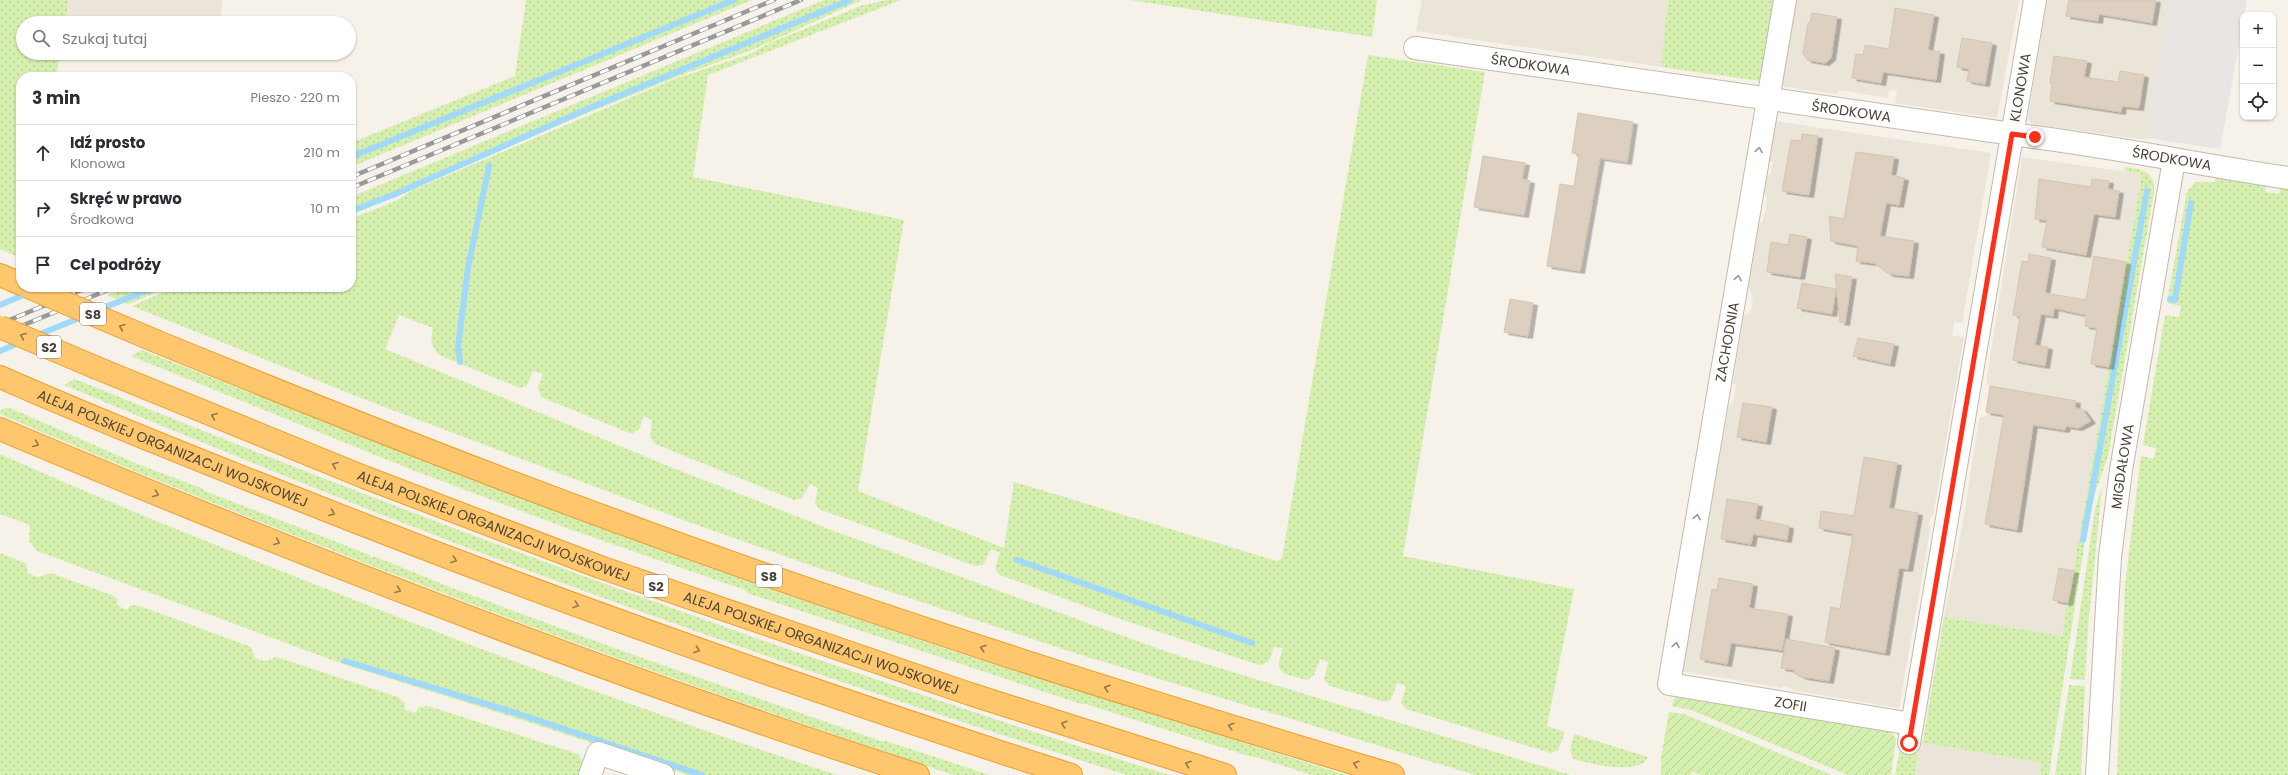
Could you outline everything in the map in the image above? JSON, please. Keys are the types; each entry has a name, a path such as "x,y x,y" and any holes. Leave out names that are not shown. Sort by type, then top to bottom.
{"highway":[{"path":"0,275 16,282"},
{"name":"S8","path":"40,292 158,342 408,443 745,567 984,649 1393,775"},
{"name":"ALEJA POLSKIEJ ORGANIZACJI WOJSKOWEJ","path":"0,327 364,477 608,569 970,694 1225,775"},
{"name":"ALEJA POLSKIEJ ORGANIZACJI WOJSKOWEJ","path":"0,377 239,476 493,575 715,657 1070,775"},
{"path":"0,429 158,495 462,614 689,697 918,775"}],"street":[{"name":"ZACHODNIA","path":"1669,684 1785,0"},
{"name":"KLONOWA","path":"1911,734 2035,0"},
{"name":"ŚRODKOWA","path":"1415,48 2012,134 2288,178"},
{"name":"MIGDAŁOWA","path":"2097,775 2110,557 2121,470 2174,160"},
{"name":"ZOFII","path":"1669,684 1911,734"},
{"path":"590,775 598,754 663,775"}],"shaded area":[{"path":"69,0 223,0 220,16 66,16"},
{"path":"1422,0 1668,0 1661,67 1416,31"},
{"path":"1796,0 2019,0 1997,118 1895,103 1897,91 1889,90 1888,98 1839,90 1837,94 1781,86"},
{"path":"2047,0 2170,0 2147,140 2032,124 2028,118"},
{"path":"2170,0 2247,0 2245,12 2240,12 2240,39 2220,149 2147,138"},
{"path":"1775,121 1991,153 1962,323 1954,322 1952,336 1964,337 1933,516 1931,516 1929,525 1931,526 1899,708 1791,690 1791,688 1782,686 1782,688 1682,671 1729,405 1733,402 1736,385 1733,383 1744,316 1751,311 1753,296 1748,287 1758,223 1762,222 1766,208 1767,195 1763,193 1766,176 1770,175 1773,162 1768,162"},
{"path":"2022,157 2142,174 2062,636 1944,617 1963,522 1978,425 1980,417 1986,417 1990,386 1987,385 1987,376"},
{"path":"1920,742 2042,763 2040,775 1915,775"}],"green space":[{"path":"0,0 69,0 66,16 16,16 16,60 59,60 57,72 16,72 16,256 0,249"},
{"path":"526,0 752,0 356,165 356,141 515,76"},
{"path":"824,0 862,0 752,50 679,76 578,117 356,213 356,195"},
{"path":"887,0 901,0 708,75 693,177 904,220 858,491 1004,548 1014,482 1277,561 1282,558 1368,55 1485,72 1403,556 1574,589 1547,726 1565,732 1558,750 1551,753 1406,709 1401,703 1406,686 1397,683 1391,700 1385,702 1330,686 1324,680 1328,662 1320,659 1314,675 1307,680 1285,674 1279,668 1279,661 1283,648 1274,647 1268,661 1263,665 1259,665 1120,619 1000,575 996,568 1000,553 991,549 983,565 975,566 819,509 815,503 818,488 810,484 802,498 794,500 655,444 650,437 652,420 643,416 640,428 632,434 541,397 538,388 543,374 533,371 527,385 520,388 439,355 434,349 432,343 433,328 399,315 385,349 673,468 834,531 1170,653 1571,775 1475,775 1081,655 807,564 686,521 361,398 132,306 164,292 356,292 356,217 396,201 413,190 672,80 750,54 770,43 863,5"},
{"path":"1130,0 1377,0 1372,37"},
{"path":"1668,0 1775,0 1760,81 1661,67"},
{"path":"2125,167 2137,169 2147,173 2153,180 2154,192 2108,456 2090,508 2049,775 2040,775 2042,763 1920,742 1915,775 1895,775 1901,743 1923,740 1944,617 2062,636 2142,174 2124,171"},
{"path":"2216,175 2266,186 2265,192 2279,194 2280,188 2288,187 2288,775 2117,775 2125,585 2141,456 2154,459 2156,448 2143,445 2165,315 2179,317 2181,306 2167,303 2187,191 2196,182 2215,182"},
{"path":"116,292 157,292 129,304 107,295"},
{"path":"142,350 472,480 701,565 949,650 1346,775 1312,775 1252,757 1081,704 747,593 745,590 572,530 410,469 131,356"},
{"path":"75,379 345,487 618,589 892,685 1169,775 1127,775 1114,771 949,718 622,605 360,506 64,385"},
{"path":"8,407 135,463 455,589 625,652 881,741 886,741 990,775 954,775 793,721 564,639 224,507 0,414 0,411"},
{"path":"0,454 189,534 436,632 636,706 837,775 688,775 525,721 343,664 37,551 29,541 30,525 0,514"},
{"path":"2102,487 2088,629 2085,680 2070,679 2095,509"},
{"path":"0,553 27,564 27,573 38,577 51,573 114,596 117,599 117,605 126,610 131,605 140,606 251,647 255,658 264,661 277,657 398,697 405,703 405,710 415,713 419,707 428,706 578,754 583,761 584,775 0,775"},
{"path":"2069,685 2085,686 2081,775 2055,775"},
{"path":"1676,696 1891,732 1896,739 1891,775 1848,775 1691,710 1671,706"},
{"path":"1669,712 1684,714 1832,775 1703,775 1692,772 1691,775 1661,775 1661,757"},
{"path":"1574,734 1648,757 1644,762 1636,766 1627,767 1604,766 1573,759 1570,750"}],"building":[{"path":"2069,0 2156,0 2152,23 2099,14 2098,21 2066,16"},
{"path":"1895,8 1934,15 1928,50 1940,52 1936,80 1883,72 1881,83 1852,78 1856,54 1863,55 1865,45 1889,49"},
{"path":"1812,13 1837,17 1831,58 1825,63 1807,60 1803,53 1808,23 1810,23"},
{"path":"1962,38 1992,43 1985,84 1967,81 1969,69 1957,67"},
{"path":"2054,56 2087,61 2084,77 2118,82 2120,71 2144,75 2139,108 2122,106 2121,112 2050,101 2052,83 2050,83"},
{"path":"1578,113 1633,122 1627,162 1600,158 1580,271 1547,266 1560,184 1574,186 1579,154 1572,153"},
{"path":"1802,134 1818,136 1809,195 1782,191 1791,140 1801,141"},
{"path":"1856,152 1894,157 1891,175 1904,178 1899,205 1886,203 1880,236 1914,241 1909,276 1889,274 1874,263 1856,261 1858,246 1831,241 1829,216 1844,219"},
{"path":"1483,156 1525,163 1522,179 1530,181 1524,215 1474,207"},
{"path":"2039,179 2091,187 2092,179 2109,181 2108,189 2119,191 2115,217 2094,214 2086,255 2042,247 2047,220 2035,219"},
{"path":"1790,234 1807,237 1800,277 1767,272 1771,242 1788,245"},
{"path":"2029,254 2051,258 2045,293 2086,300 2094,256 2126,262 2109,367 2091,364 2097,328 2085,326 2086,315 2054,308 2053,316 2041,314 2035,345 2048,347 2045,366 2013,360 2020,316 2013,315 2022,261 2028,262"},
{"path":"1835,274 1852,277 1845,323 1840,322"},
{"path":"1802,283 1836,289 1832,314 1797,308"},
{"path":"1510,299 1533,303 1528,336 1504,332"},
{"path":"1858,338 1894,344 1890,364 1853,356"},
{"path":"1990,386 2076,401 2075,408 2082,409 2091,421 2078,428 2066,426 2065,430 2033,425 2017,530 1985,524 2004,415 1986,412"},
{"path":"1743,403 1772,407 1766,442 1737,437"},
{"path":"1864,457 1897,463 1889,508 1918,513 1908,569 1899,568 1885,653 1825,642 1831,607 1840,609 1853,534 1819,528 1821,511 1854,516"},
{"path":"1727,499 1758,504 1755,519 1789,526 1787,540 1753,534 1751,544 1721,539"},
{"path":"2059,568 2074,571 2068,603 2053,600"},
{"path":"1719,578 1753,584 1749,608 1788,614 1782,650 1731,643 1727,664 1700,659 1712,589 1717,590"},
{"path":"1786,639 1835,648 1829,681 1803,677 1794,673 1795,670 1781,668"}],"waterway":[{"path":"356,155 734,0"},
{"path":"356,209 393,195 585,110 850,0"},
{"path":"460,362 458,347 468,268 489,166"},
{"path":"2083,540 2147,191"},
{"path":"2170,299 2175,300 2191,203"},
{"path":"98,310 143,292"},
{"path":"0,305 28,293"},
{"path":"35,336 82,317"},
{"path":"0,351 21,342"},
{"path":"1017,560 1252,643"},
{"path":"345,661 519,714 702,775"}],"railway":[{"path":"356,175 774,0"},
{"path":"356,186 801,0"},
{"path":"0,324 77,292"},
{"path":"0,335 103,292"}],"route":[{"path":"1909,743 2012,134 2035,137"}]}
